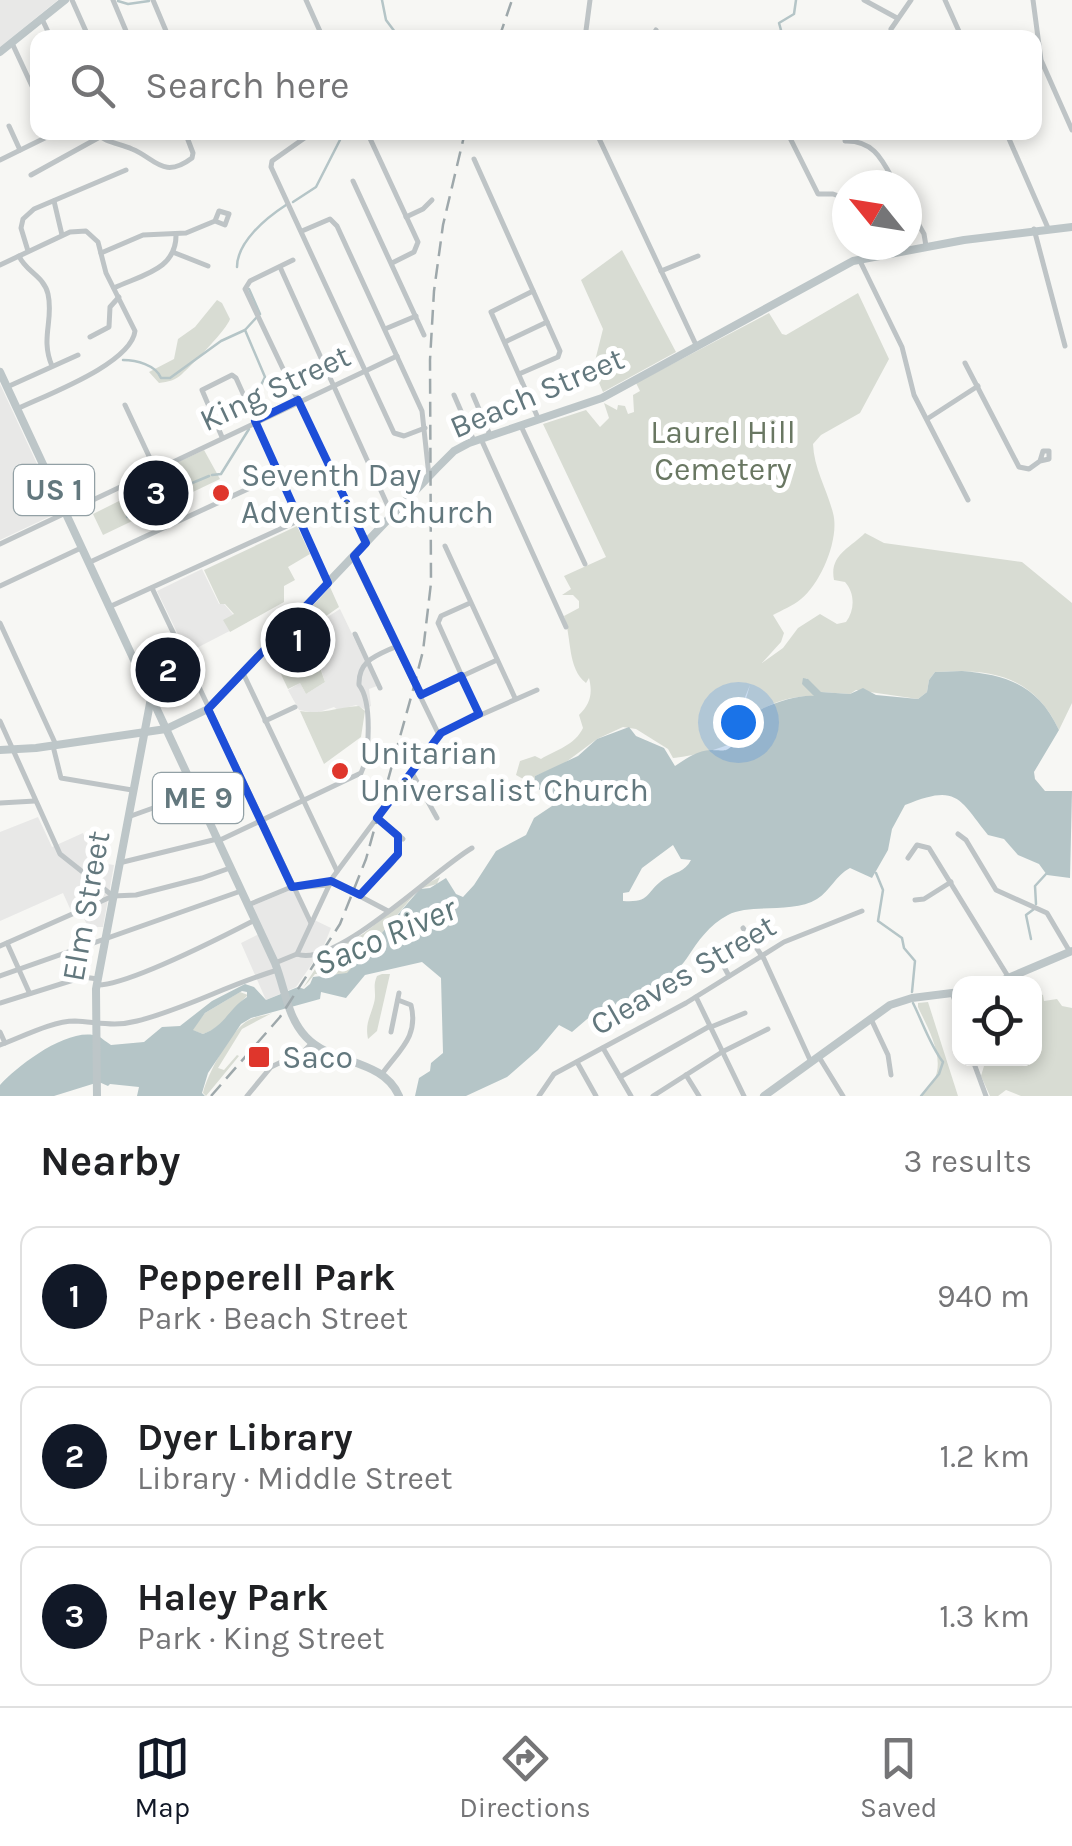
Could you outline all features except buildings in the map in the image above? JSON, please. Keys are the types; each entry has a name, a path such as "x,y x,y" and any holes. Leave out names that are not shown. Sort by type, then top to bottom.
{"main road":[{"path":"0,52 69,0"},
{"name":"ME 9","path":"922,247 1072,227"},
{"name":"ME 9","path":"697,347 856,260"},
{"name":"Beach Street","path":"5,750 166,729 208,709 452,453 482,438 596,401 697,347"},
{"name":"US 1","path":"0,372 155,707"},
{"name":"Elm Street","path":"97,1093 97,982 151,698"},
{"path":"155,707 166,729"},
{"name":"Elm Street","path":"143,730 155,707"},
{"name":"ME 9","path":"166,729 276,967 289,1008 299,1029 312,1042"},
{"path":"1014,976 1071,952"},
{"path":"764,1096 900,1001 952,993"},
{"path":"312,1042 382,1074 399,1096"}],"street":[{"path":"69,0 85,30"},
{"path":"113,0 126,30"},
{"path":"152,0 165,30"},
{"path":"306,0 319,30"},
{"path":"586,30 590,0"},
{"path":"864,0 897,18"},
{"path":"891,29 910,0"},
{"path":"945,0 958,30"},
{"path":"1032,0 1036,30"},
{"path":"42,19 47,30"},
{"path":"12,43 30,82"},
{"path":"1042,61 1072,129"},
{"path":"9,126 20,150"},
{"path":"0,160 40,140"},
{"path":"31,175 88,140"},
{"path":"109,140 135,150 158,166 177,166 191,159 188,140"},
{"path":"302,140 271,164 394,434 425,428"},
{"path":"370,140 418,246 392,263"},
{"path":"600,140 697,347"},
{"path":"790,140 817,193 832,196"},
{"path":"861,140 874,148 887,170"},
{"path":"1010,140 1048,228"},
{"path":"474,159 560,354 519,374"},
{"path":"28,251 21,232 23,219 34,209 126,170"},
{"path":"353,181 424,335"},
{"path":"54,200 62,236"},
{"path":"406,216 432,200"},
{"path":"302,231 332,220 422,410 429,476"},
{"path":"101,253 143,235 193,231 215,221"},
{"path":"1034,229 1065,346"},
{"path":"0,265 75,230 86,231 97,240 114,288 135,329 130,346 94,372 17,409"},
{"path":"922,230 926,246"},
{"path":"114,288 166,263 175,252 176,234"},
{"path":"175,252 208,266"},
{"path":"19,256 48,293 45,342 52,366"},
{"path":"661,271 698,256"},
{"path":"294,260 246,285 366,543"},
{"path":"858,260 903,350 913,391 968,500"},
{"path":"280,267 394,512"},
{"path":"533,291 491,311 539,421"},
{"path":"90,337 110,326 110,307 119,297"},
{"path":"385,329 416,316"},
{"path":"504,342 547,322"},
{"path":"7,387 78,355"},
{"name":"King Street","path":"0,544 397,356"},
{"path":"965,364 1020,467 1025,470 1040,461"},
{"path":"222,436 202,392 207,385 235,376 328,582"},
{"path":"927,419 978,386"},
{"path":"454,395 482,438 566,627"},
{"path":"473,395 482,438"},
{"path":"125,405 155,470"},
{"path":"521,426 584,564"},
{"path":"88,563 280,474"},
{"path":"109,607 300,520"},
{"path":"444,546 515,698"},
{"path":"0,586 82,548"},
{"path":"352,557 438,735"},
{"path":"152,588 311,923"},
{"path":"470,603 438,620 479,714"},
{"path":"1,626 54,746 61,778 132,790"},
{"path":"355,634 380,688"},
{"path":"119,863 218,840 357,776 364,769 368,702 358,679 360,668 367,660 397,646"},
{"path":"421,696 497,660"},
{"path":"242,674 337,871"},
{"path":"0,1032 3,1044 70,1021 94,1030 158,1016 210,998 298,954 337,871 438,735 537,690"},
{"path":"265,721 295,707"},
{"path":"0,721 5,750 60,854 112,896"},
{"path":"420,758 457,758"},
{"path":"412,771 437,818"},
{"path":"127,816 195,792"},
{"path":"0,804 35,801"},
{"path":"360,895 396,858 400,838 377,818"},
{"path":"958,834 966,840 996,890 1047,913 1071,952"},
{"path":"908,858 915,846 926,845 1008,976"},
{"path":"298,954 304,958 331,952 472,848"},
{"path":"30,992 3,945 112,896 136,895 230,868"},
{"path":"915,900 924,899 951,882"},
{"path":"248,905 292,887 330,883 388,911"},
{"path":"0,976 241,891"},
{"name":"Cleaves Street","path":"539,1096 552,1075 696,997 792,938 862,911"},
{"path":"0,1003 82,977 110,984 255,920"},
{"path":"744,928 815,1059 842,1096"},
{"path":"716,952 729,976"},
{"path":"382,1074 409,1043 412,1033 411,1005 398,997 391,1032"},
{"path":"696,997 744,1096"},
{"path":"620,1078 710,1026 745,1013"},
{"path":"871,1019 888,1055 891,1075"},
{"path":"654,1096 722,1052 768,1029"},
{"path":"247,1096 271,1066 304,1052 312,1042"},
{"path":"603,1048 631,1096"},
{"path":"577,1062 596,1096"},
{"path":"975,1066 986,1096"},
{"path":"686,1075 699,1096"}],"highlighted area":[{"path":"298,400 366,543 354,556 421,695 461,676 479,714 441,733 377,818 398,836 398,854 360,895 331,881 292,887 208,709 328,583 255,421"}],"shaded area":[{"path":"0,0 58,0 0,47"},
{"path":"0,384 56,505 53,515 0,540"},
{"path":"202,569 219,604 224,604 237,619 245,616 247,622 187,653 157,591"},
{"path":"340,609 377,686 369,689 371,706 338,710 334,707 316,713 299,710 288,690 300,683 306,694 325,682 318,659 324,653 312,627"},
{"path":"38,817 52,847 83,833 95,862 114,865 103,927 88,927 80,910 72,913 63,893 0,921 0,832"},
{"path":"293,889 306,916 331,928 323,948 296,987 266,1000 241,943 261,933 250,907"}],"green space":[{"path":"622,250 676,352 603,392 593,369 603,329 581,280"},
{"name":"Laurel Hill Cemetery","path":"858,293 889,359 860,413 821,435 813,444 833,513 834,535 822,571 808,592 773,615 784,633 762,663 783,648 798,628 820,614 837,624 846,622 852,596 845,582 834,580 833,571 842,553 865,533 884,543 1022,562 1072,603 1072,703 1059,730 1048,711 1023,686 992,674 935,672 927,692 918,699 856,690 850,694 820,692 806,678 815,697 772,704 752,715 737,730 750,685 734,724 733,742 721,747 673,758 668,749 636,729 623,727 597,739 562,765 535,776 534,785 516,775 520,761 535,756 541,759 559,750 583,728 579,715 590,698 590,684 589,678 586,683 580,677 573,661 564,616 579,608 579,601 573,595 562,595 571,589 564,576 606,557 543,424 586,410 600,427 609,418 604,403 617,410 618,405 625,406 628,414 634,412 633,395 640,391 636,383 769,313 786,335"},
{"path":"217,300 230,319 228,324 180,376 159,383 149,372 174,359 178,339 195,327"},
{"path":"204,450 220,479 103,535 93,514 125,498 121,489"},
{"path":"297,526 310,554 288,567 295,580 284,586 284,602 230,632 223,620 234,614 220,604 204,570"},
{"path":"330,587 339,607 309,628 322,654 317,659 325,682 306,694 300,683 288,689 270,651"},
{"path":"359,706 365,711 361,737 324,764 300,711"},
{"path":"440,877 437,884 420,889 426,884"},
{"path":"418,891 347,974 315,974 303,988 324,955 363,934"},
{"path":"382,974 390,974 377,1031 368,1039 376,980"},
{"path":"240,992 248,995 217,1027 203,1034 192,1030 205,1013"},
{"path":"1042,995 1044,1001 1057,999 1062,1006 1072,1008 1072,1096 1021,1096 1006,1090 990,1096 981,1076 984,1066 1042,1066"},
{"path":"928,1002 958,1096 920,1096 936,1076 938,1065 933,1041 918,1007 918,1003"},
{"path":"272,1013 242,1029 218,1068 224,1070 239,1056 206,1096 203,1093 209,1075 235,1033 249,1020"}],"water":[{"name":"Saco River","path":"962,671 1007,680 1031,693 1051,715 1059,730 1034,772 1045,791 1072,791 1070,878 1047,875 1039,864 1018,855 1004,839 988,835 962,803 936,795 905,805 892,829 888,850 872,878 850,868 822,896 807,904 728,915 710,929 673,974 620,1004 617,1013 593,1014 572,1032 559,1025 507,1077 466,1096 415,1096 419,1078 430,1071 431,1063 443,1053 441,978 422,962 365,975 346,998 321,992 320,999 241,1024 208,1073 202,1093 205,1096 137,1096 139,1087 99,1082 54,1096 0,1096 0,1085 19,1068 45,1049 73,1037 98,1036 111,1045 144,1042 162,1027 180,1026 212,1001 245,984 254,987 266,1000 298,987 304,989 313,977 347,973 420,889 446,878 456,894 463,897 496,851 526,835 534,818 552,806 534,785 535,776 578,756 597,739 629,727 636,736 664,748 675,766 701,752 729,748 742,723 760,710 814,696 802,684 803,678 821,692 850,694 863,688 876,695 918,699 927,692 935,672","holes":["673,845 681,859 691,860 689,864 664,879 644,898 623,901 623,893 629,892 642,868","242,991 247,992 247,997 216,1027 203,1034 193,1030 205,1013"]}],"waterway":[{"path":"382,0 386,20 394,30"},
{"path":"781,30 779,23 794,14 796,0"},
{"path":"118,1 149,1"},
{"path":"293,202 316,187 340,140"},
{"path":"237,267 247,240 286,205"},
{"path":"249,289 260,314"},
{"path":"256,318 245,330 265,377 257,393 257,413"},
{"path":"123,360 145,364 161,378 170,378 221,341 245,330"},
{"path":"212,475 221,474 249,429"},
{"path":"127,517 209,476"},
{"path":"876,873 883,890 878,921 902,938 904,948 915,961 912,992"},
{"path":"1036,904 1035,886 1046,874"},
{"path":"1031,939 1026,915 1034,909"},
{"path":"913,1003 943,1062 939,1074 921,1096"}],"railway":[{"path":"502,30 512,0"},
{"path":"211,1096 280,1017 340,924 366,859 413,690 423,651 431,583 430,360 434,291 443,225 463,140"}],"place":[{"name":"Haley Park","path":"156,493"},
{"name":"Seventh Day Adventist Church","path":"221,493"},
{"name":"Pepperell Park","path":"298,640"},
{"name":"Dyer Library","path":"168,670"},
{"name":"Unitarian Universalist Church","path":"340,771"},
{"name":"Saco","path":"259,1057"}]}
